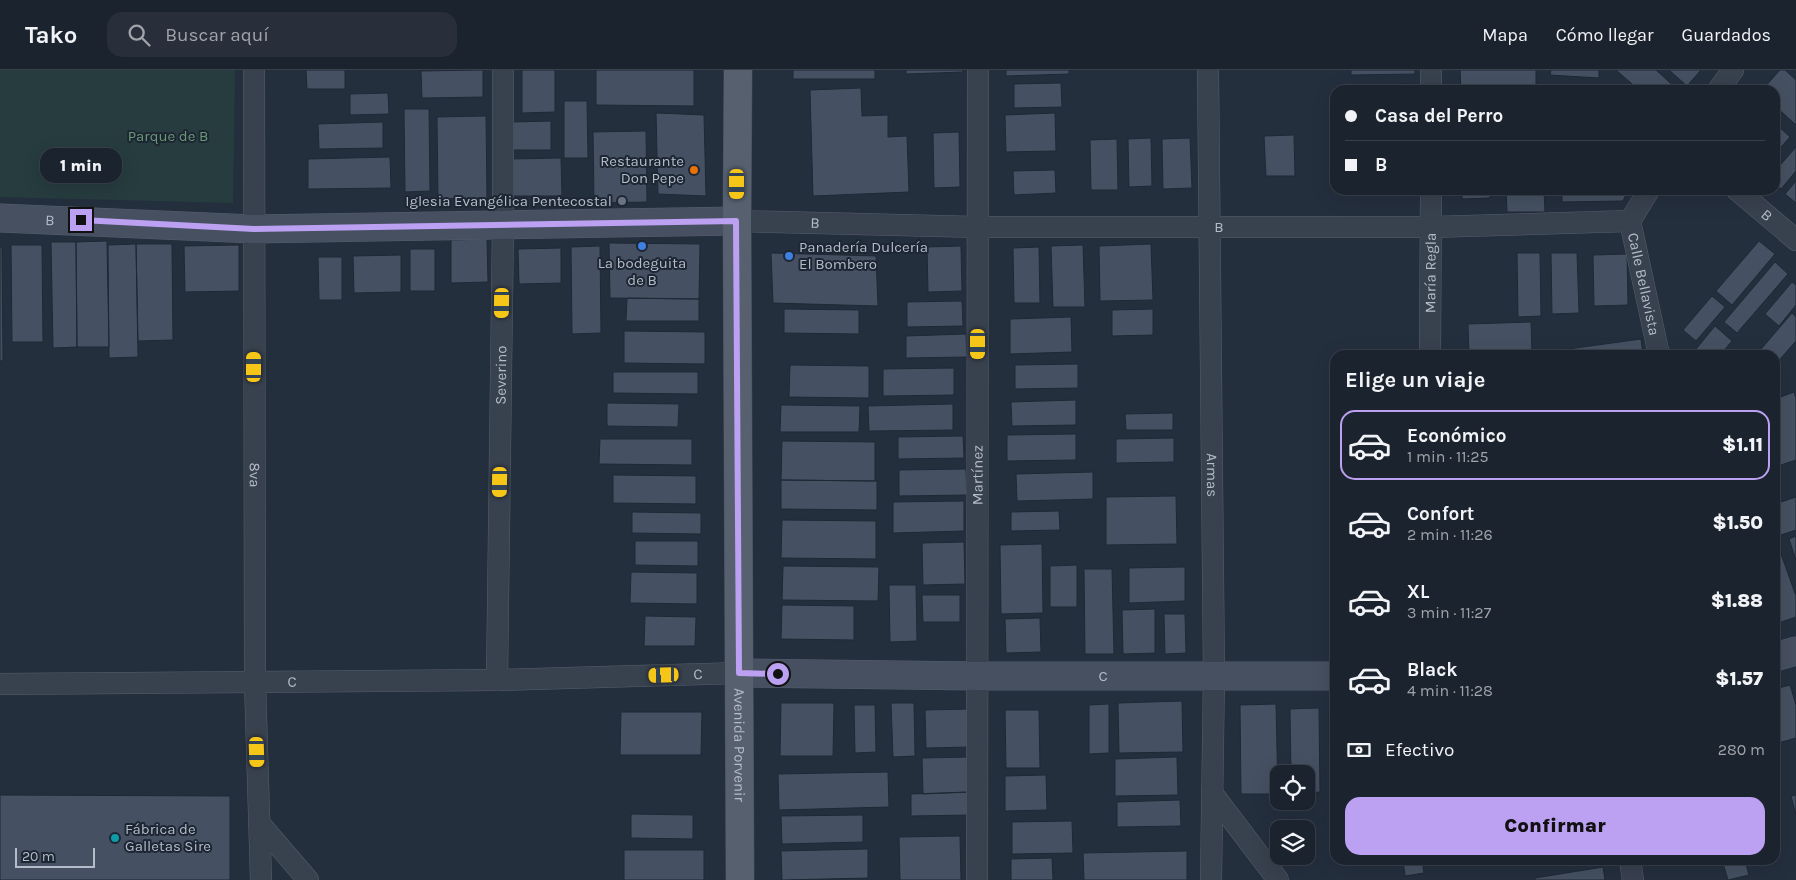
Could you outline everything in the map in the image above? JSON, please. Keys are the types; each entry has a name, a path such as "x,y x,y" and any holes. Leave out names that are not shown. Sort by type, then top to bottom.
{"main road":[{"name":"Avenida Porvenir","path":"738,70 736,221 740,880"}],"street":[{"name":"8va","path":"254,70 255,682 261,880"},
{"name":"Severino","path":"497,680 503,224 503,70"},
{"name":"Martínez","path":"977,880 978,70"},
{"name":"Armas","path":"1208,70 1214,675 1211,880"},
{"path":"1431,70 1431,85"},
{"path":"1722,85 1733,70"},
{"name":"María Regla","path":"1430,350 1431,195"},
{"name":"Calle Bellavista","path":"1646,195 1630,221 1658,350"},
{"name":"B","path":"1743,195 1796,240"},
{"name":"B","path":"0,218 254,229 736,221 978,227 1431,228 1630,221"},
{"path":"1780,656 1796,651"},
{"name":"C","path":"0,684 497,680 739,673 977,676 1330,676"},
{"path":"1212,793 1278,880"},
{"path":"259,823 308,880"},
{"path":"1631,865 1633,880"}],"green space":[{"name":"Parque de B","path":"0,70 235,70 233,203 0,197"}],"building":[{"path":"306,70 345,70 345,89 307,89"},
{"path":"483,70 483,97 422,98 421,71"},
{"path":"522,70 555,70 555,112 522,113"},
{"path":"596,70 694,70 694,106 596,105"},
{"path":"793,70 875,70 875,79 793,79"},
{"path":"906,70 963,70 963,72 906,74"},
{"path":"1006,70 1069,70 1069,74 1006,76"},
{"path":"1351,70 1415,70 1415,74 1351,75"},
{"path":"1460,70 1536,70 1536,85 1461,85"},
{"path":"1551,70 1599,70 1599,78 1550,75"},
{"path":"1616,70 1656,70 1672,85 1633,85"},
{"path":"1669,70 1701,70 1686,85"},
{"path":"1780,70 1785,70 1796,80 1796,125 1780,111 1780,85 1766,85"},
{"path":"1061,83 1062,107 1014,108 1014,84"},
{"path":"1412,84 1412,85 1380,85"},
{"path":"861,88 862,116 888,115 888,137 907,136 909,192 813,196 810,90"},
{"path":"388,93 389,114 350,115 350,94"},
{"path":"564,101 587,101 588,158 564,158"},
{"path":"404,109 429,109 430,191 405,192"},
{"path":"656,113 704,115 706,196 658,194"},
{"path":"1055,113 1056,151 1006,152 1005,115"},
{"path":"486,116 487,198 438,199 437,117"},
{"path":"551,121 551,150 512,150 512,122"},
{"path":"383,122 383,148 319,149 318,124"},
{"path":"1780,128 1790,137 1780,148"},
{"path":"646,131 647,202 594,203 593,132"},
{"path":"959,132 960,187 934,188 933,133"},
{"path":"1294,135 1295,176 1266,176 1264,136"},
{"path":"1151,138 1152,186 1129,187 1128,139"},
{"path":"1190,138 1192,188 1163,189 1162,139"},
{"path":"1117,139 1118,190 1091,190 1090,140"},
{"path":"1796,147 1796,171 1781,189 1780,165"},
{"path":"390,157 391,188 308,189 308,159"},
{"path":"561,158 562,196 510,196 509,159"},
{"path":"1055,170 1056,193 1014,195 1013,171"},
{"path":"1796,181 1796,203 1785,194"},
{"path":"1462,195 1490,195 1490,198 1462,199"},
{"path":"1506,195 1544,195 1545,212 1507,212"},
{"path":"1562,195 1626,195 1623,201 1562,202"},
{"path":"487,239 488,282 451,283 451,240"},
{"path":"107,241 109,347 77,347 76,242"},
{"path":"1759,241 1775,254 1732,305 1716,291"},
{"path":"51,242 76,242 77,347 53,348"},
{"path":"609,243 700,244 699,299 610,298"},
{"path":"136,244 172,244 173,340 138,341"},
{"path":"136,244 138,357 109,358 108,245"},
{"path":"1151,244 1153,300 1100,301 1099,246"},
{"path":"11,245 42,245 43,342 12,342"},
{"path":"239,245 239,291 185,292 184,246"},
{"path":"1083,245 1085,307 1053,307 1051,246"},
{"path":"600,246 601,333 572,334 571,247"},
{"path":"961,246 962,291 928,292 927,247"},
{"path":"0,247 2,247 3,361 0,361"},
{"path":"1039,247 1040,303 1014,303 1013,248"},
{"path":"561,248 561,283 519,284 518,249"},
{"path":"410,249 435,249 435,291 410,291"},
{"path":"771,253 876,256 878,306 773,303"},
{"path":"1517,253 1540,253 1541,316 1518,317"},
{"path":"1551,253 1577,253 1579,313 1552,314"},
{"path":"1627,254 1628,305 1594,306 1593,255"},
{"path":"401,255 401,292 354,293 353,256"},
{"path":"318,257 342,257 342,300 319,300"},
{"path":"1775,262 1788,274 1737,333 1724,322"},
{"path":"1792,282 1796,285 1796,305 1779,326 1765,314"},
{"path":"1712,296 1725,307 1696,341 1683,330"},
{"path":"627,298 699,299 699,321 626,321"},
{"path":"962,301 963,326 907,327 907,302"},
{"path":"784,309 859,310 859,334 784,333"},
{"path":"1153,309 1153,335 1112,336 1112,310"},
{"path":"1792,313 1796,317 1796,341 1780,359 1780,350 1760,350"},
{"path":"1071,317 1072,352 1010,354 1010,319"},
{"path":"1531,322 1532,350 1469,350 1468,324"},
{"path":"1715,326 1732,341 1724,350 1695,350"},
{"path":"624,331 705,332 705,364 624,363"},
{"path":"966,334 967,357 906,358 906,336"},
{"path":"1641,339 1642,350 1561,350"},
{"path":"1078,364 1078,388 1015,389 1015,365"},
{"path":"790,365 869,366 869,398 789,397"},
{"path":"954,368 954,395 883,396 883,369"},
{"path":"613,372 698,372 698,394 613,393"},
{"path":"1794,392 1796,398 1796,460 1780,465 1780,397"},
{"path":"1076,400 1076,425 1012,426 1011,402"},
{"path":"607,403 679,404 678,427 607,426"},
{"path":"953,404 953,430 869,431 868,406"},
{"path":"781,405 860,406 859,432 780,432"},
{"path":"1173,413 1173,430 1126,430 1125,414"},
{"path":"1076,434 1076,460 1007,461 1007,435"},
{"path":"963,436 964,458 898,459 898,437"},
{"path":"1174,438 1174,462 1116,463 1116,439"},
{"path":"600,439 692,439 692,465 599,464"},
{"path":"782,441 875,442 875,481 781,480"},
{"path":"966,469 967,495 899,496 899,470"},
{"path":"1093,472 1093,499 1017,501 1016,474"},
{"path":"613,475 696,476 696,504 613,503"},
{"path":"781,480 877,481 877,510 781,509"},
{"path":"1176,496 1177,544 1106,545 1106,497"},
{"path":"1796,497 1796,530 1780,535 1780,502"},
{"path":"964,501 964,531 893,533 893,502"},
{"path":"1059,511 1060,530 1011,531 1011,512"},
{"path":"632,512 701,513 701,534 632,533"},
{"path":"782,520 876,521 876,559 781,558"},
{"path":"1796,536 1796,560 1789,539"},
{"path":"635,541 698,541 698,566 635,565"},
{"path":"964,542 965,584 923,585 922,543"},
{"path":"1042,544 1043,613 1001,614 1000,545"},
{"path":"1780,551 1796,596 1796,617 1780,622"},
{"path":"1077,565 1077,607 1050,607 1050,566"},
{"path":"783,566 879,567 878,601 782,600"},
{"path":"1185,567 1185,601 1129,603 1129,568"},
{"path":"1084,569 1112,569 1114,654 1085,654"},
{"path":"631,572 697,573 697,604 630,603"},
{"path":"889,585 916,585 917,641 890,642"},
{"path":"922,595 960,595 960,622 923,622"},
{"path":"782,605 854,606 854,640 781,639"},
{"path":"1155,609 1155,653 1123,654 1122,610"},
{"path":"1164,614 1185,614 1186,653 1165,654"},
{"path":"645,616 696,617 695,646 644,646"},
{"path":"1040,618 1041,652 1006,653 1005,619"},
{"path":"1790,685 1796,705 1796,738 1780,743 1780,688"},
{"path":"1182,701 1183,752 1119,753 1118,703"},
{"path":"781,703 834,703 833,756 780,756"},
{"path":"891,703 914,703 915,756 893,757"},
{"path":"1109,704 1109,753 1089,754 1089,705"},
{"path":"1276,704 1277,765 1270,765 1270,794 1241,794 1240,705"},
{"path":"854,705 875,705 876,752 855,753"},
{"path":"1319,708 1320,792 1315,792 1315,765 1291,765 1290,709"},
{"path":"968,709 969,747 926,748 925,710"},
{"path":"1005,710 1039,710 1040,768 1006,768"},
{"path":"1329,711 1330,711 1330,817"},
{"path":"621,712 702,712 701,755 620,755"},
{"path":"969,757 970,792 923,794 922,758"},
{"path":"1177,757 1178,795 1115,796 1115,759"},
{"path":"888,772 889,807 779,810 778,774"},
{"path":"1046,775 1047,810 1005,811 1005,776"},
{"path":"970,792 970,815 911,816 911,794"},
{"name":"Fábrica de Galletas Sire","path":"0,795 230,796 230,880 0,880"},
{"path":"1796,795 1796,815 1791,796"},
{"path":"1180,800 1181,826 1117,827 1117,802"},
{"path":"631,814 693,815 693,839 631,838"},
{"path":"863,815 863,842 782,844 781,816"},
{"path":"1072,821 1073,853 1012,854 1012,822"},
{"path":"960,836 961,880 900,880 899,837"},
{"path":"868,849 868,878 782,880 781,851"},
{"path":"624,850 704,850 704,880 624,880"},
{"path":"1187,851 1187,880 1084,880 1083,853"},
{"path":"1052,858 1053,880 1011,880 1011,859"},
{"path":"1404,865 1423,865 1424,873 1405,876"},
{"path":"1724,865 1746,865 1749,875 1728,880"},
{"path":"1603,867 1605,880 1535,880 1535,878"}],"place":[{"name":"Restaurante Don Pepe","path":"694,170"},
{"name":"Iglesia Evangélica Pentecostal","path":"622,201"},
{"name":"La bodeguita de B","path":"642,246"},
{"name":"Panadería Dulcería El Bombero","path":"789,256"},
{"name":"Fábrica de Galletas Sire","path":"115,838"}],"route":[{"path":"81,220 254,229 736,221 738,278 739,673 778,674"}]}
